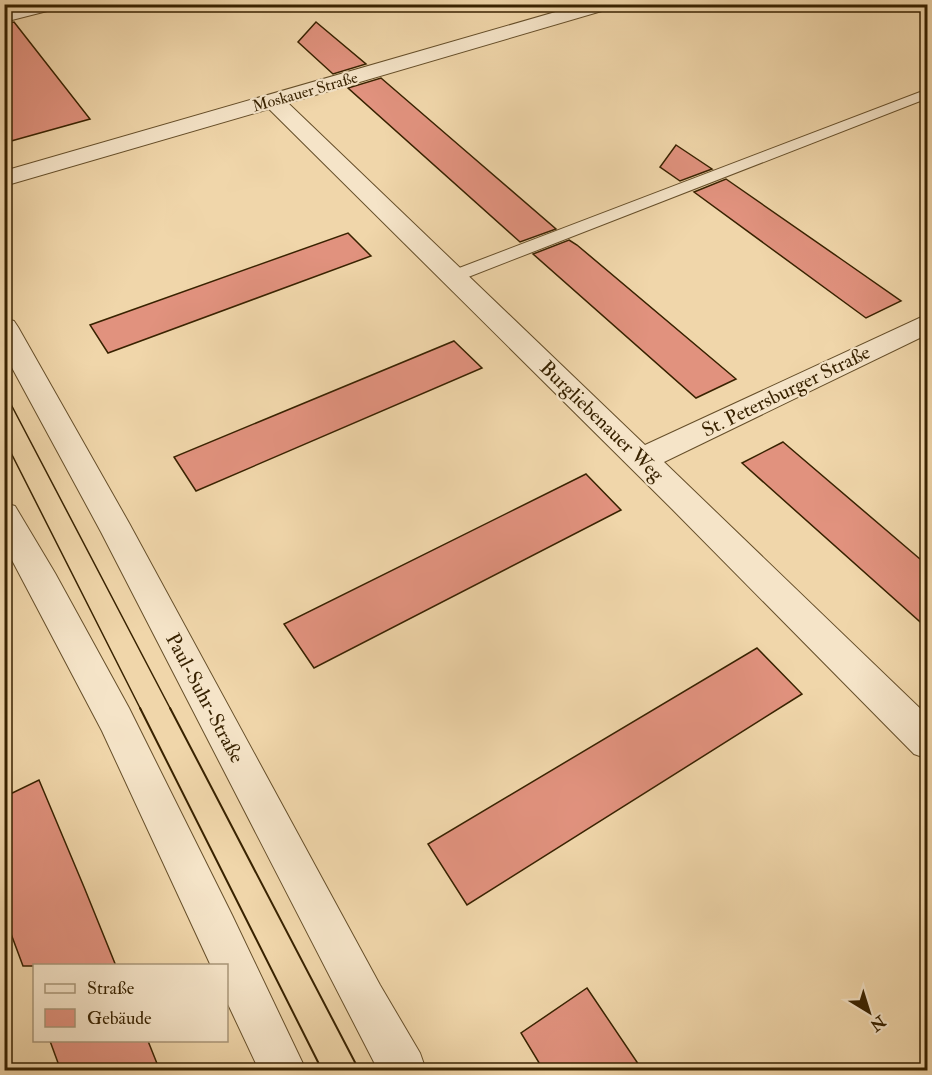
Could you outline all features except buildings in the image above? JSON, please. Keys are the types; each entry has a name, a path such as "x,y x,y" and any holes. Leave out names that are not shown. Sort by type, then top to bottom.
{"street":[{"path":"4,16 52,4"},
{"name":"Moskauer Straße","path":"4,179 605,4"},
{"name":"Burgliebenauer Weg","path":"274,101 452,278 643,459 927,742"},
{"name":"St. Petersburger Straße","path":"643,459 927,323"},
{"name":"Paul-Suhr-Straße","path":"4,327 123,542 403,1071"},
{"path":"4,515 39,572 113,716 283,1071"}],"lane":[{"path":"452,278 927,93"}],"tram line":[{"path":"4,391 171,710"},
{"path":"4,439 141,710"},
{"path":"140,708 322,1070"},
{"path":"170,708 359,1070"}]}
